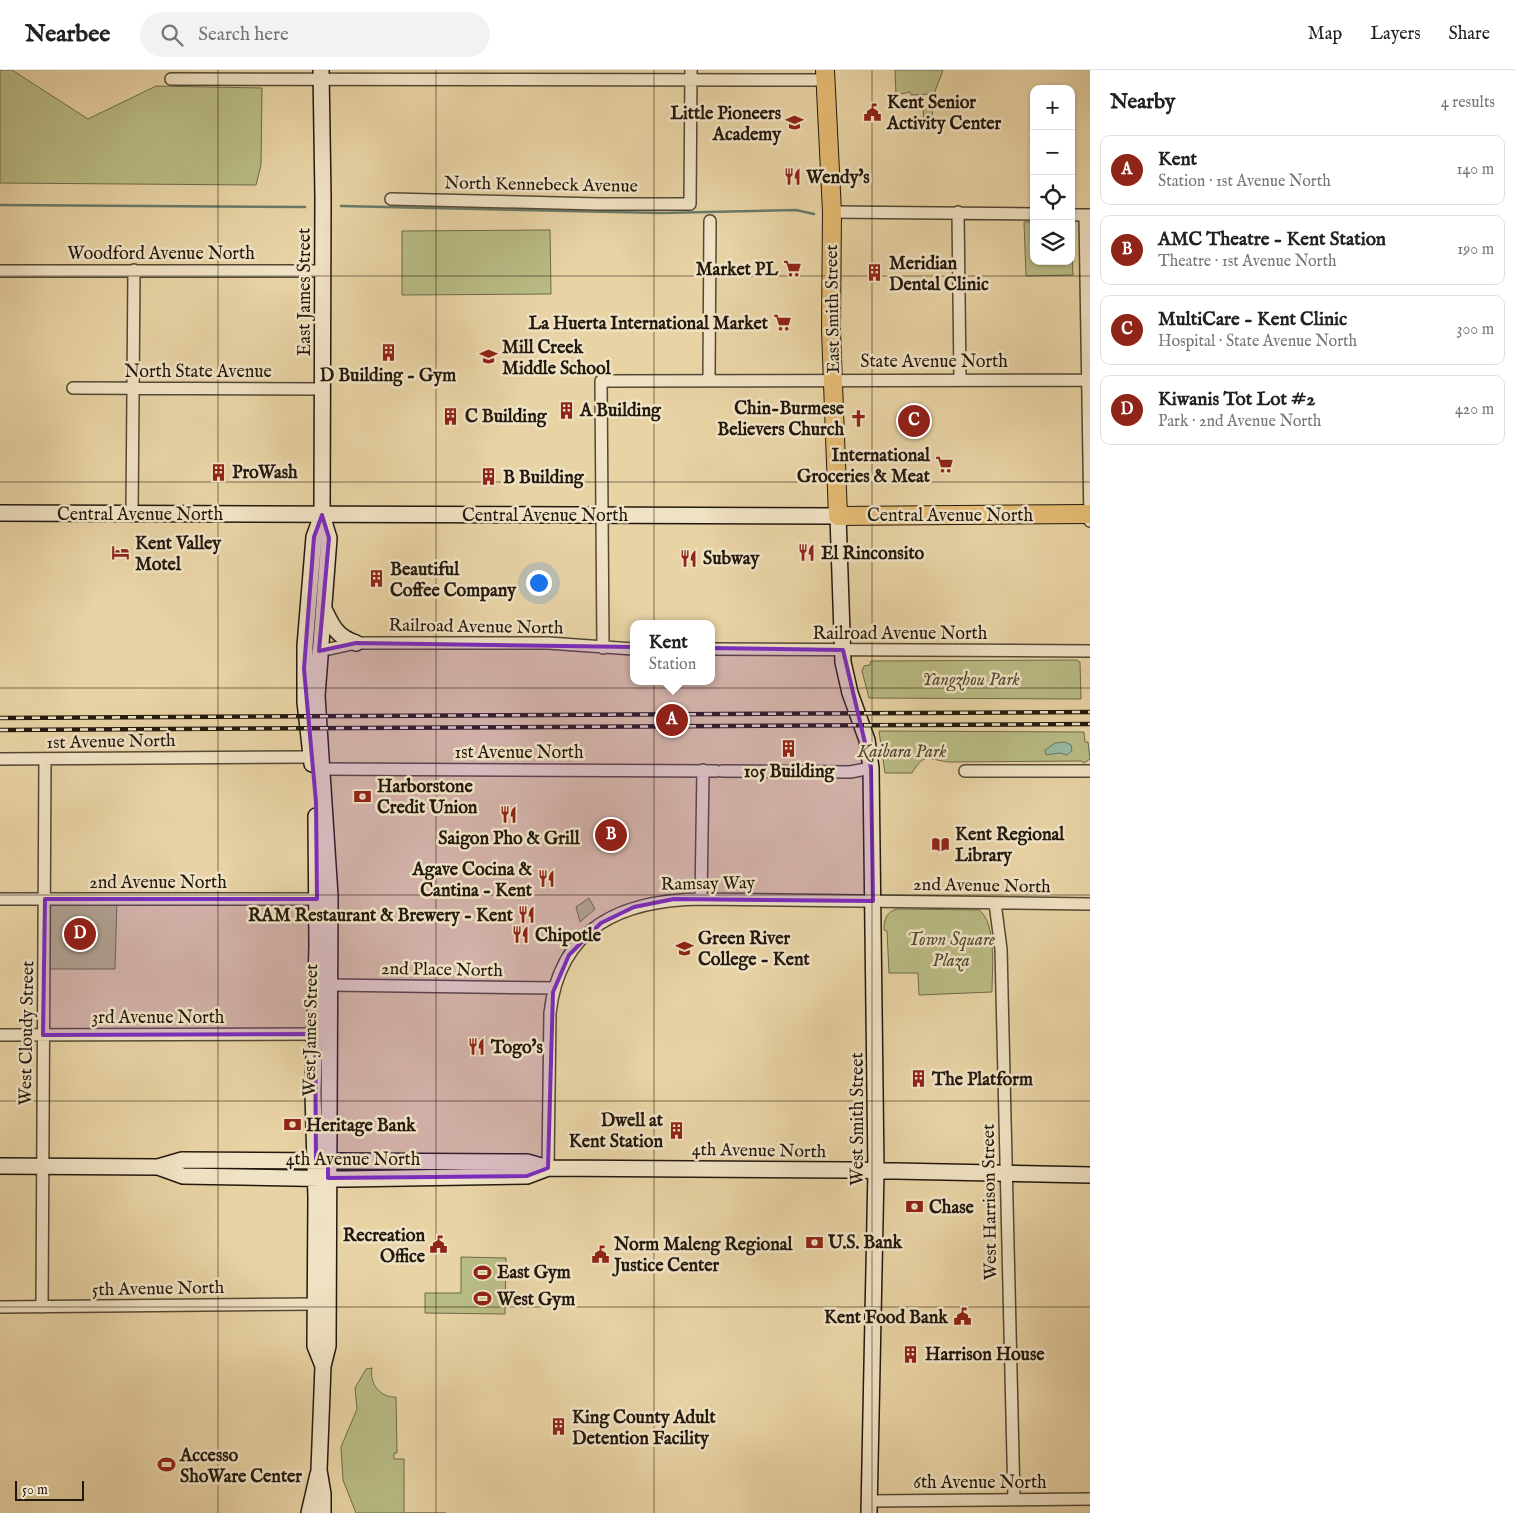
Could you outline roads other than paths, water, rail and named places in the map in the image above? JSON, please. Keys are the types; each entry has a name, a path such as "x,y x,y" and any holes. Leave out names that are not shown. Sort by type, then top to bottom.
{"main road":[{"name":"East James Street","path":"317,696 329,538 322,515 321,75"},
{"name":"East Smith Street","path":"826,75 832,212 830,259 832,379 843,650 844,668 861,726"},
{"name":"Central Avenue North","path":"0,513 838,516 1090,514"},
{"name":"East James Street","path":"312,757 305,702 305,646 314,537 322,515"},
{"path":"323,607 336,632 346,640 356,642"},
{"name":"West James Street","path":"317,696 330,891 330,985 322,1162 328,1346 322,1366 319,1470 323,1494 323,1513"},
{"name":"West Smith Street","path":"861,726 867,740 872,768 876,1171 869,1507"},
{"name":"West James Street","path":"312,757 316,802 317,899 313,1093 322,1162"},
{"path":"317,929 323,939 324,979 330,985"},
{"name":"4th Avenue North","path":"0,1166 158,1167 182,1160 527,1162 548,1168 876,1171 1090,1176"},
{"name":"4th Avenue North","path":"158,1167 183,1176 322,1178 527,1176 548,1168"},
{"name":"West James Street","path":"322,1178 315,1346 322,1366"},
{"name":"West James Street","path":"309,1513 319,1470"}],"street":[{"path":"170,79 321,75 826,75"},
{"name":"North Kennebeck Avenue","path":"391,199 598,204 690,204 691,75"},
{"path":"832,212 1030,214"},
{"path":"958,212 960,379"},
{"path":"1087,215 1090,521"},
{"path":"709,380 710,221"},
{"path":"132,514 134,270"},
{"name":"Woodford Avenue North","path":"0,271 322,271"},
{"name":"State Avenue North","path":"601,514 600,381 832,379 1089,380"},
{"name":"North State Avenue","path":"73,388 322,389"},
{"path":"601,514 603,648"},
{"name":"Railroad Avenue North","path":"320,648 330,649 356,642 548,643 630,649"},
{"name":"Railroad Avenue North","path":"715,650 1090,651"},
{"name":"1st Avenue North","path":"0,759 312,757"},
{"name":"West Cloudy Street","path":"42,1307 45,759"},
{"name":"1st Avenue North","path":"323,769 850,772 872,768"},
{"path":"701,899 703,770"},
{"path":"965,771 1090,771"},
{"name":"2nd Avenue North","path":"0,899 317,899"},
{"name":"Ramsay Way","path":"548,1168 550,1013 554,988 569,955 588,934 606,920 622,911 648,903 674,899 872,901"},
{"name":"2nd Avenue North","path":"872,901 1090,904"},
{"name":"West Harrison Street","path":"995,903 1001,949 1014,1500"},
{"name":"2nd Place North","path":"330,985 554,988"},
{"name":"3rd Avenue North","path":"0,1035 315,1034"},
{"name":"5th Avenue North","path":"0,1307 316,1304"},
{"name":"6th Avenue North","path":"869,1507 1014,1500 1090,1499"}],"waterway":[{"path":"0,205 305,207"},
{"path":"341,206 662,213 796,210 814,214"}],"railway":[{"path":"0,718 1090,712"},
{"path":"0,730 1090,724"}],"place":[{"name":"Kent Senior Activity Center","path":"873,112"},
{"name":"Little Pioneers Academy","path":"795,123"},
{"name":"Wendy's","path":"792,177"},
{"name":"Market PL","path":"792,269"},
{"name":"Meridian Dental Clinic","path":"875,273"},
{"name":"La Huerta International Market","path":"782,323"},
{"name":"D Building - Gym","path":"388,352"},
{"name":"Mill Creek Middle School","path":"488,357"},
{"name":"A Building","path":"566,410"},
{"name":"C Building","path":"451,416"},
{"name":"Chin-Burmese Believers Church","path":"858,418"},
{"name":"MultiCare - Kent Clinic","path":"914,421"},
{"name":"International Groceries & Meat","path":"944,465"},
{"name":"ProWash","path":"218,472"},
{"name":"B Building","path":"489,477"},
{"name":"Kent Valley Motel","path":"121,553"},
{"name":"El Rinconsito","path":"807,553"},
{"name":"Subway","path":"689,558"},
{"name":"Beautiful Coffee Company","path":"376,579"},
{"name":"Kent","path":"672,720"},
{"name":"105 Building","path":"789,748"},
{"name":"Harborstone Credit Union","path":"363,796"},
{"name":"Saigon Pho & Grill","path":"509,815"},
{"name":"AMC Theatre - Kent Station","path":"611,835"},
{"name":"Kent Regional Library","path":"941,844"},
{"name":"Agave Cocina & Cantina - Kent","path":"546,879"},
{"name":"RAM Restaurant & Brewery - Kent","path":"527,915"},
{"name":"Kiwanis Tot Lot #2","path":"80,934"},
{"name":"Chipotle","path":"521,935"},
{"name":"Green River College - Kent","path":"684,948"},
{"name":"Togo's","path":"477,1047"},
{"name":"The Platform","path":"918,1079"},
{"name":"Heritage Bank","path":"292,1125"},
{"name":"Dwell at Kent Station","path":"677,1130"},
{"name":"Chase","path":"915,1207"},
{"name":"U.S. Bank","path":"814,1242"},
{"name":"Recreation Office","path":"439,1245"},
{"name":"Norm Maleng Regional Justice Center","path":"600,1254"},
{"name":"East Gym","path":"483,1272"},
{"name":"West Gym","path":"483,1299"},
{"name":"Kent Food Bank","path":"962,1317"},
{"name":"Harrison House","path":"911,1354"},
{"name":"King County Adult Detention Facility","path":"558,1427"},
{"name":"Accesso ShoWare Center","path":"166,1465"}],"park label":[{"name":"Yangzhou Park","path":"971,679"},
{"name":"Kaibara Park","path":"902,751"},
{"name":"Town Square Plaza","path":"951,950"}]}
